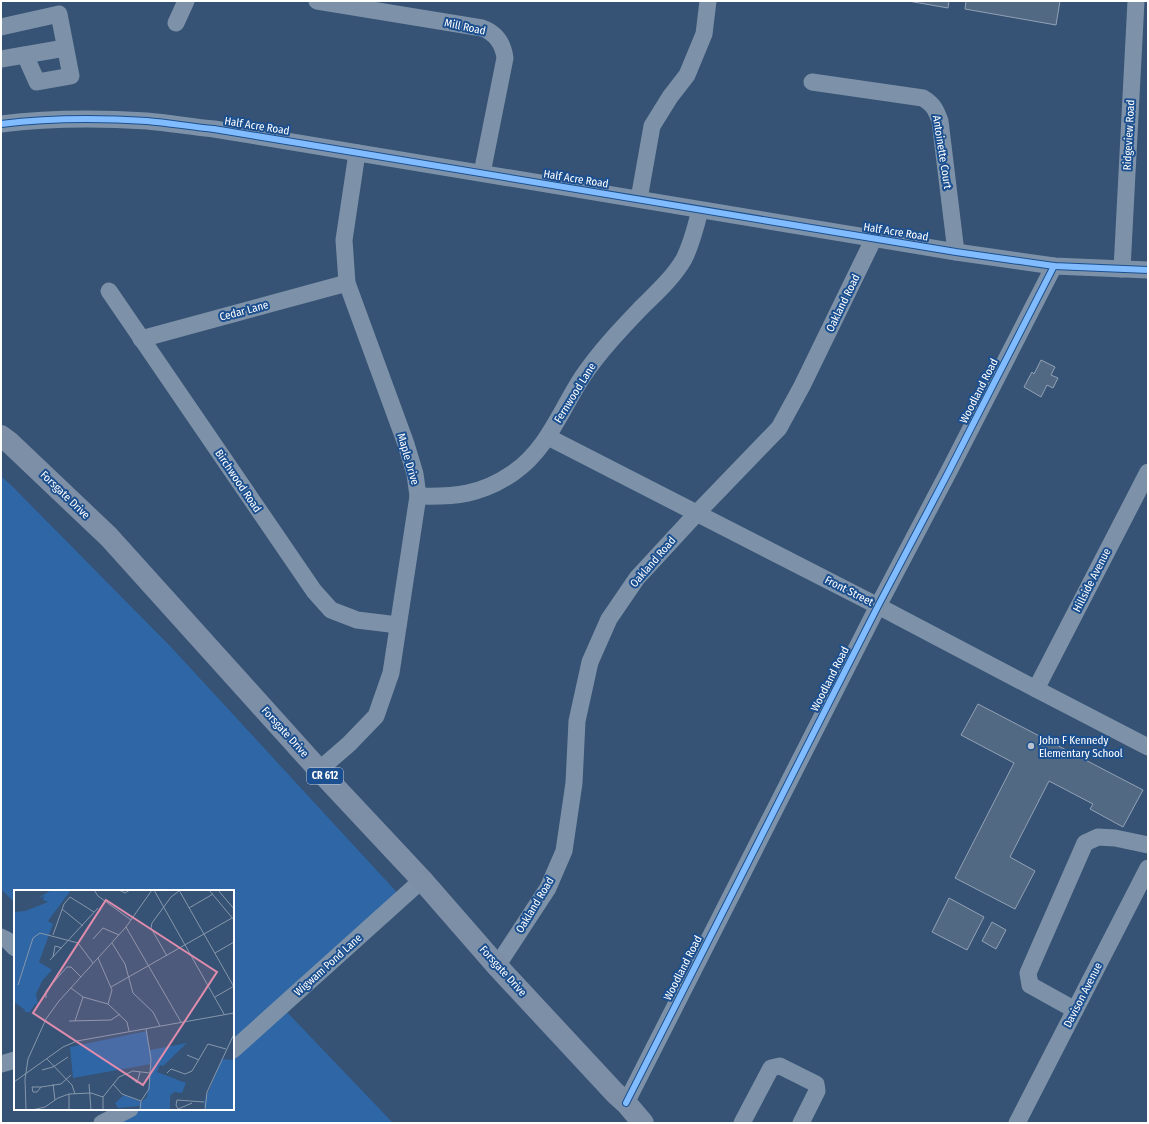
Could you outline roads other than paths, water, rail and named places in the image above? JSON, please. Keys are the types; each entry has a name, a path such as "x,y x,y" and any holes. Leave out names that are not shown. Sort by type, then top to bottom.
{"main road":[{"name":"Forsgate Drive","path":"1,436 109,537 319,770 422,880 497,966 643,1123"}],"street":[{"path":"176,23 186,1"},
{"name":"Mill Road","path":"317,1 482,28 494,34 500,41 504,50 505,58 482,173"},
{"path":"639,199 652,126 686,75 704,34 708,1"},
{"name":"Ridgeview Road","path":"1122,269 1136,1"},
{"path":"1,27 59,14 71,76 37,82 25,55"},
{"path":"1,59 65,48"},
{"name":"Antoinette Court","path":"812,82 923,98 932,104 940,121 956,252"},
{"name":"Half Acre Road","path":"1,124 78,119 148,121 214,130 482,173 956,252 1054,266 1148,270"},
{"name":"Maple Drive","path":"319,770 350,744 376,716 391,673 418,496 415,474 406,444 347,282 344,240 357,153"},
{"name":"Fernwood Lane","path":"418,496 464,495 491,487 514,473 531,458 548,436 583,376 607,344 668,281 684,258 695,233 700,210"},
{"name":"Oakland Road","path":"497,966 548,888 564,850 574,783 577,721 590,662 609,619 637,578 779,428 802,386 874,238"},
{"name":"Woodland Road","path":"626,1103 878,606 1054,266"},
{"name":"Cedar Lane","path":"141,339 347,282"},
{"name":"Birchwood Road","path":"109,292 314,591 331,610 358,620 398,625"},
{"name":"Front Street","path":"548,436 1148,747"},
{"name":"Hillside Avenue","path":"1036,689 1148,472"},
{"path":"1075,1010 1030,985 1028,973 1085,843 1098,837 1115,838 1148,845"},
{"name":"Davison Avenue","path":"1018,1123 1148,868"},
{"name":"Wigwam Pond Lane","path":"234,1049 422,880"},
{"path":"1,1064 14,1060"},
{"path":"742,1123 771,1068 780,1066 816,1084 817,1091 801,1123"},
{"path":"102,1123 122,1111"}],"place":[{"name":"John F Kennedy Elementary School","path":"1031,746"}]}
